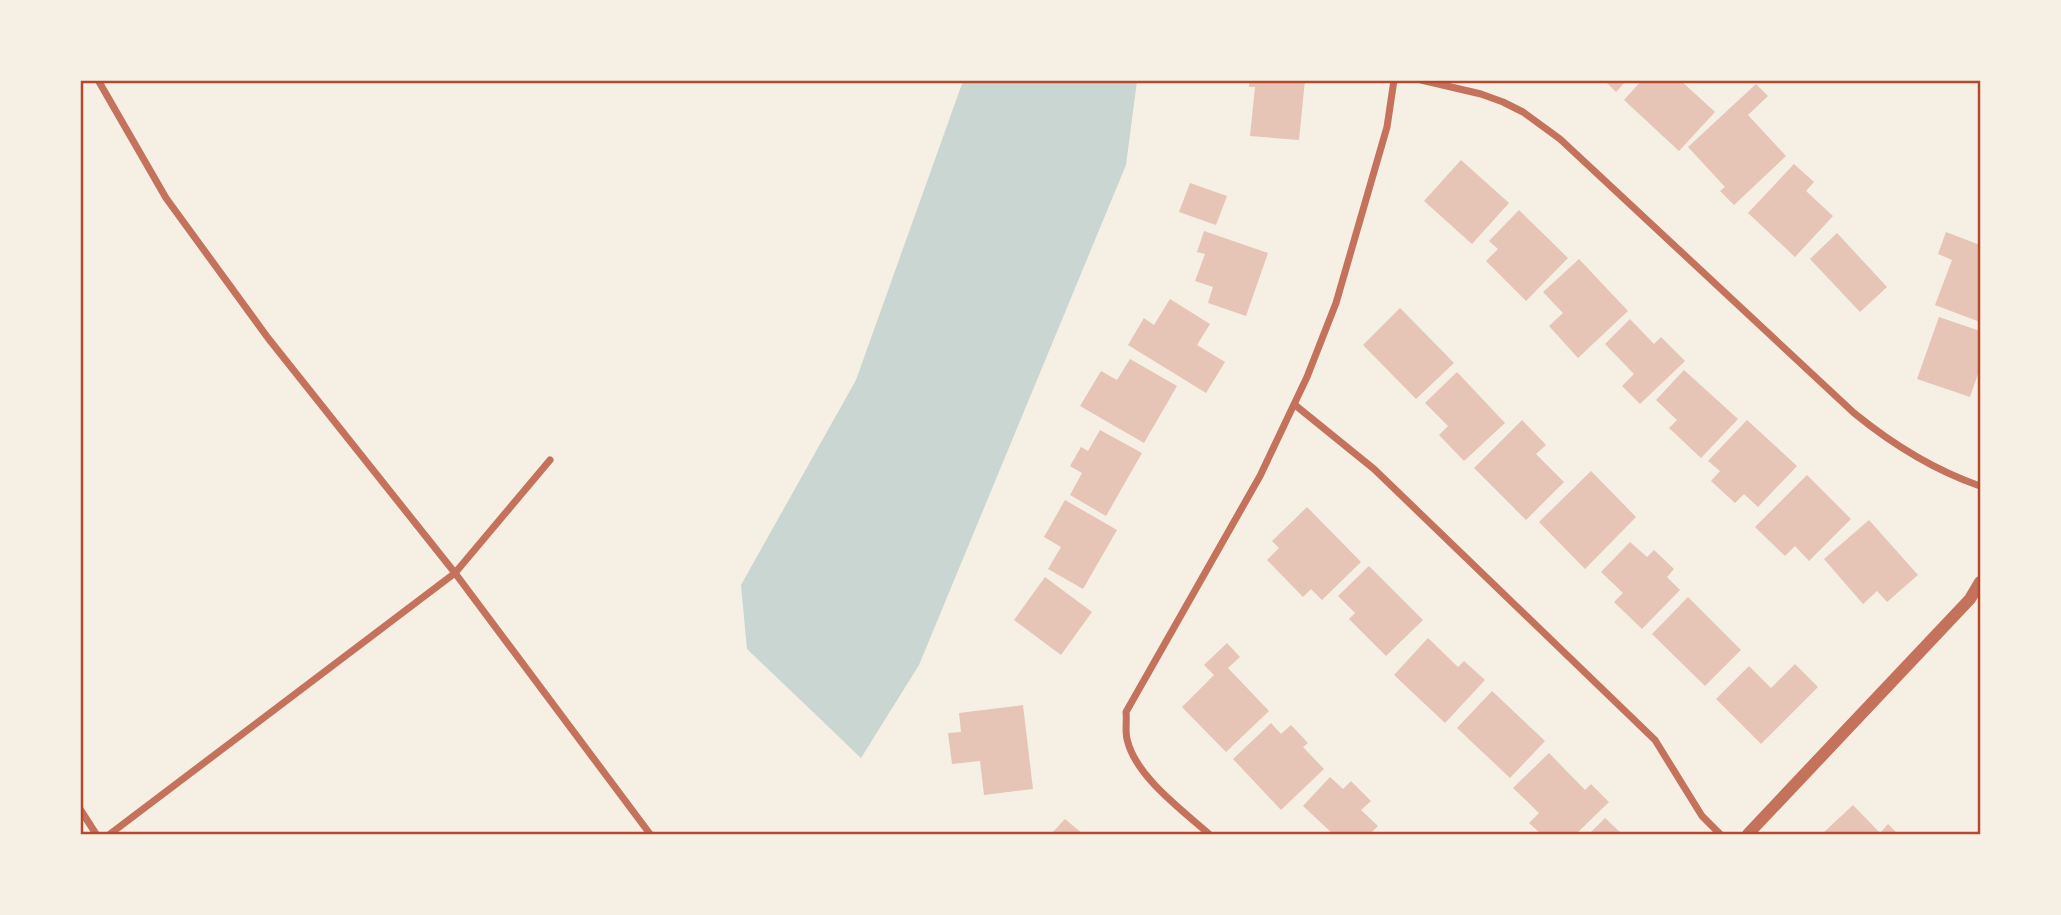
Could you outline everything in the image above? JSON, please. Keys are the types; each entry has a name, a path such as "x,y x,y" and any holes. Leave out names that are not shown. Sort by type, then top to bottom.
{"street":[{"path":"98,80 166,198 268,338 456,573 650,835"},
{"path":"1209,835 1136,763 1127,739 1126,712 1260,476 1295,405 1336,303 1387,127 1394,80"},
{"path":"1421,80 1481,94 1503,102 1532,118 1560,139 1862,420 1903,450 1980,486"},
{"path":"1295,405 1374,468 1655,740 1702,816 1720,835"},
{"path":"110,835 456,573 550,460"},
{"path":"1748,835 1970,599 1980,582"},
{"path":"80,809 96,835"}],"shaded area":[{"path":"963,81 1137,81 1126,165 919,665 861,758 747,649 741,585 856,380"}],"building":[{"path":"1249,80 1305,80 1299,140 1250,136 1255,87 1249,87"},
{"path":"1604,80 1627,80 1616,92"},
{"path":"1642,80 1680,80 1715,112 1679,151 1624,100"},
{"path":"1756,84 1768,96 1748,115 1786,156 1734,205 1720,191 1725,187 1688,147"},
{"path":"1461,160 1509,203 1472,244 1424,201"},
{"path":"1794,164 1814,182 1806,191 1833,216 1795,257 1748,213"},
{"path":"1190,183 1227,196 1216,225 1179,212"},
{"path":"1519,210 1568,258 1526,301 1486,261 1498,249 1489,241"},
{"path":"1204,231 1268,253 1246,316 1208,303 1213,287 1195,281 1205,254 1197,252"},
{"path":"1946,232 1980,245 1980,322 1935,305 1952,260 1938,254"},
{"path":"1837,233 1887,287 1860,312 1810,259"},
{"path":"1579,259 1628,311 1578,358 1549,326 1563,313 1543,292"},
{"path":"1170,299 1210,324 1197,345 1225,362 1206,393 1128,345 1144,318 1154,325"},
{"path":"1400,308 1454,363 1416,399 1363,345"},
{"path":"1939,317 1980,331 1980,368 1970,397 1917,379"},
{"path":"1630,319 1654,344 1661,337 1685,361 1640,404 1622,386 1634,374 1605,344"},
{"path":"1130,359 1177,386 1144,443 1080,406 1101,371 1117,380"},
{"path":"1684,370 1738,419 1701,458 1669,428 1677,420 1656,400"},
{"path":"1457,372 1505,423 1464,461 1439,435 1448,426 1425,403"},
{"path":"1522,420 1546,445 1536,454 1564,482 1526,520 1474,468"},
{"path":"1747,420 1797,466 1758,507 1744,494 1735,503 1711,481 1720,471 1708,461"},
{"path":"1100,430 1142,453 1106,516 1070,495 1082,473 1070,466 1081,447 1088,451"},
{"path":"1591,471 1636,517 1585,569 1539,522"},
{"path":"1807,475 1851,519 1809,561 1795,546 1785,556 1755,527"},
{"path":"1065,500 1117,530 1083,589 1048,569 1061,547 1044,537"},
{"path":"1307,507 1361,562 1322,600 1311,589 1303,597 1267,560 1279,548 1272,541"},
{"path":"1869,520 1918,575 1887,602 1877,591 1863,604 1824,559"},
{"path":"1630,542 1647,557 1654,550 1674,569 1667,577 1680,590 1642,629 1614,602 1623,593 1601,572"},
{"path":"1369,566 1423,620 1386,656 1349,619 1355,613 1338,596"},
{"path":"1045,577 1092,612 1061,655 1014,620"},
{"path":"1688,597 1741,650 1705,686 1652,634"},
{"path":"1428,638 1458,667 1464,661 1485,680 1445,723 1394,675"},
{"path":"1227,643 1240,657 1228,668 1269,711 1226,752 1182,707 1214,675 1204,665"},
{"path":"1795,664 1818,687 1761,744 1716,699 1749,666 1771,688"},
{"path":"1492,691 1545,741 1510,778 1457,728"},
{"path":"1023,705 1033,789 984,795 980,761 952,764 948,733 961,732 959,713"},
{"path":"1271,723 1281,734 1291,725 1308,743 1303,747 1324,769 1281,810 1233,759"},
{"path":"1549,753 1585,790 1591,784 1609,802 1576,834 1541,834 1529,823 1539,813 1513,788"},
{"path":"1330,777 1343,789 1351,781 1371,801 1361,810 1378,826 1370,834 1333,834 1303,806"},
{"path":"1853,805 1880,833 1888,824 1898,834 1822,834"},
{"path":"1605,818 1622,834 1589,834"},
{"path":"1065,819 1083,834 1051,834"}]}
